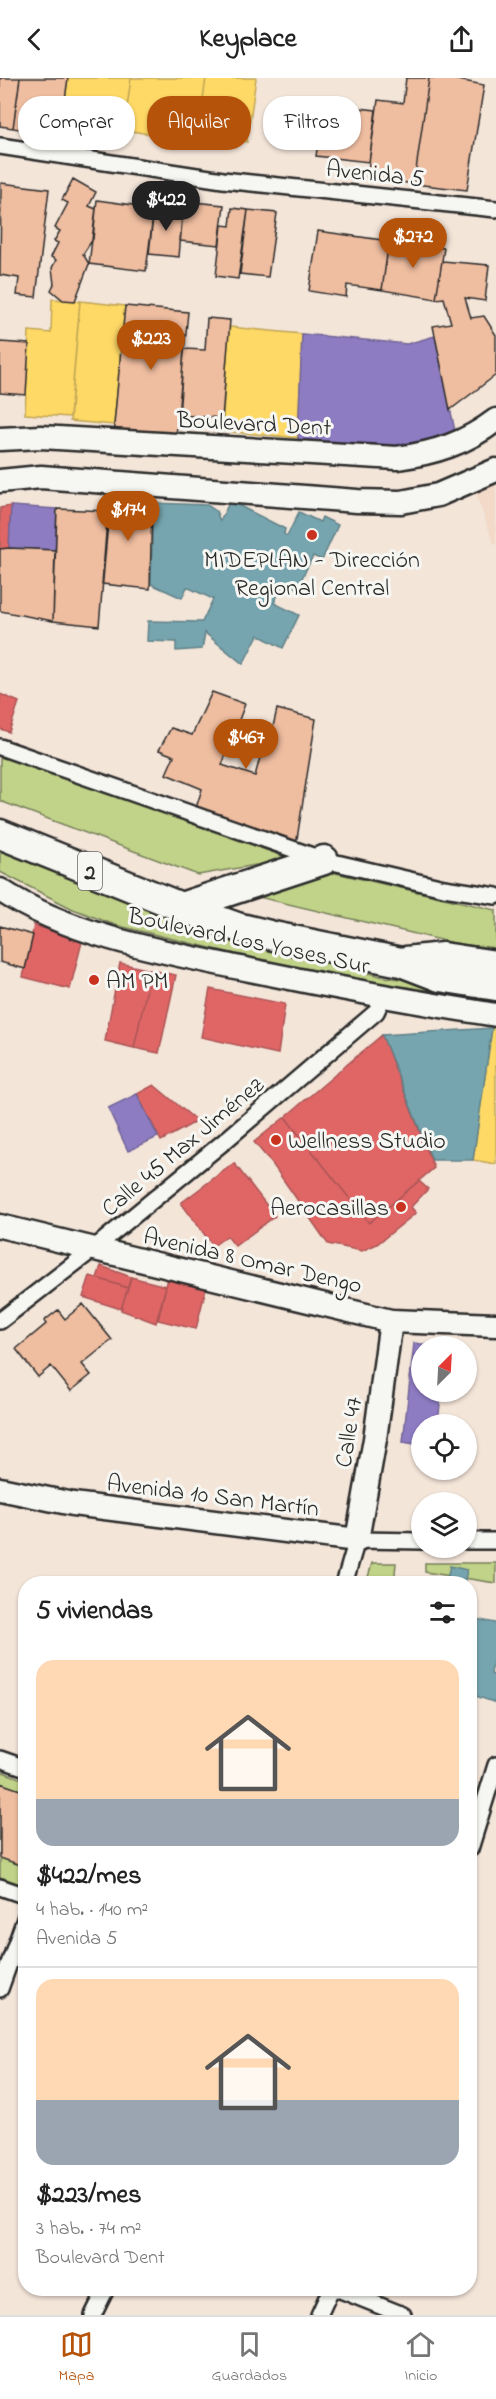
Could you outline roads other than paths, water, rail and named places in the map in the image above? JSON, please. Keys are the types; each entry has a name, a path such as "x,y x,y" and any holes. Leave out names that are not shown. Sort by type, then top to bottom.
{"highway":[{"name":"2","path":"0,834 181,907 237,927 278,938 401,962 440,977 496,986"},
{"path":"181,907 324,860"},
{"name":"2","path":"401,962 443,957 496,965"}],"street":[{"name":"Avenida 5","path":"0,146 223,180 496,209"},
{"name":"Boulevard Dent","path":"0,439 41,437 398,458 427,454 456,445 496,420"},
{"path":"0,481 41,477 357,501 400,502 438,495 496,470"},
{"path":"0,747 324,860 444,888 496,896"},
{"name":"Boulevard Los Yoses Sur","path":"0,890 42,913 149,949 383,997 496,1015"},
{"name":"Calle 45 Max Jiménez","path":"0,1321 92,1250 339,1044 376,1012 383,997"},
{"name":"Avenida 8 Omar Dengo","path":"0,1226 391,1321 496,1325"},
{"name":"Calle 47","path":"346,1576 357,1540 375,1439 391,1321"},
{"name":"Avenida 10 San Martín","path":"0,1489 73,1504 357,1540 411,1541"},
{"path":"477,1541 496,1541"},
{"path":"0,1759 18,1765"},
{"path":"477,1827 496,1765"},
{"path":"0,1887 18,1893"},
{"path":"0,1989 18,1938"},
{"path":"93,2315 102,2296"},
{"path":"319,2315 328,2296"},
{"path":"356,2296 403,2315"}],"place":[{"name":"MIDEPLAN - Dirección Regional Central","path":"312,535"},
{"name":"AM PM","path":"94,980"},
{"name":"Wellness Studio","path":"276,1140"},
{"name":"Aerocasillas","path":"401,1207"}]}
